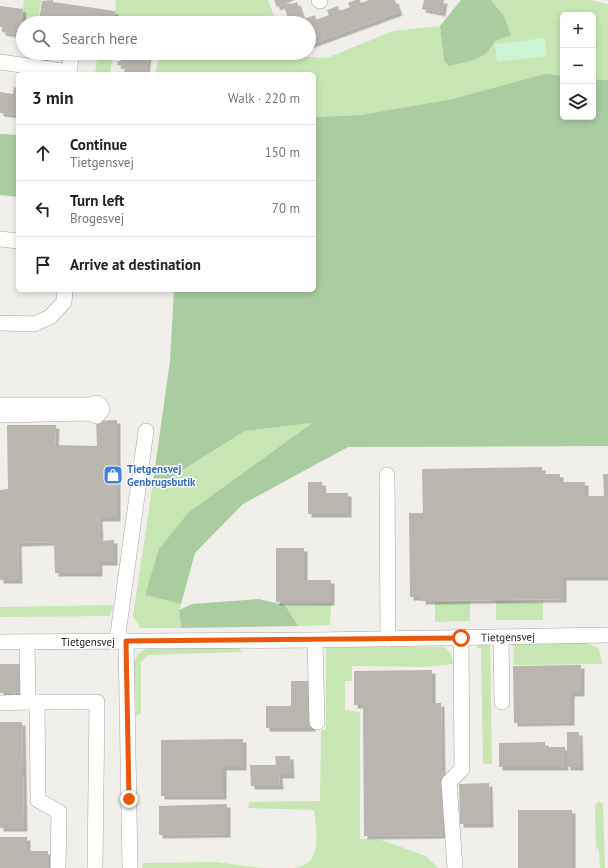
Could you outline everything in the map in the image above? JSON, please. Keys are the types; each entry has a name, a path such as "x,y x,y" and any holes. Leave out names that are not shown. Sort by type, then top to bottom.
{"street":[{"path":"0,62 69,72 71,60"},
{"path":"0,239 16,241"},
{"path":"0,324 34,324 50,317 64,302 65,292"},
{"path":"0,406 91,405 96,403 100,404 102,410 97,416 91,414 0,415"},
{"path":"130,868 122,641 146,431"},
{"path":"387,475 388,639"},
{"name":"Tietgensvej","path":"0,642 608,636"},
{"path":"501,637 502,702"},
{"path":"455,868 449,782 462,769 461,638"},
{"path":"315,640 317,722"},
{"path":"27,642 38,800 59,812 58,868"},
{"path":"0,703 96,702 95,868"}],"green space":[{"path":"24,0 41,0 39,16 22,16"},
{"path":"116,0 268,0 274,16 115,16"},
{"path":"461,0 491,0 504,16 511,35 495,41 486,53 475,59 449,66 444,61 440,26"},
{"path":"491,0 590,0 608,4 608,80 596,79 596,12 560,12 560,77 452,99 361,115 316,117 316,72 155,72 158,60 316,60 316,58 327,58 393,31 440,26 444,61 490,49 504,16"},
{"path":"545,38 547,56 497,62 495,44"},
{"path":"97,60 112,60 110,72 95,72"},
{"path":"545,74 560,76 560,120 596,120 596,79 608,80 608,446 348,447 243,504 195,553 181,604 145,595 159,549 189,512 312,423 245,431 152,489 170,361 174,292 316,292 316,117 361,115 452,99"},
{"path":"0,134 16,135 16,197 0,195"},
{"path":"312,423 189,512 145,595 181,604 179,610 181,628 140,628 133,616 152,489 245,431"},
{"path":"259,599 285,605 298,626 181,628 179,610 192,604"},
{"path":"496,601 543,602 543,620 496,620"},
{"path":"435,602 470,602 470,621 435,622"},
{"path":"331,604 330,625 298,626 285,605"},
{"path":"114,605 110,616 0,617 0,607"},
{"path":"513,641 583,641 599,649 602,664 514,665"},
{"path":"478,643 490,643 492,764 483,764 481,648 478,648"},
{"path":"237,646 242,652 148,655 141,662 141,713 136,716 134,663 138,654 146,649"},
{"path":"326,646 445,647 451,654 453,664 425,667 352,666 352,681 345,681 345,710 360,712 360,839 381,840 426,856 438,868 293,868 303,866 310,861 314,854 316,846 316,828 314,810 248,808 249,802 320,801 321,731 326,729"},
{"path":"599,801 603,804 605,868 600,868 599,850 596,847 595,805"},
{"path":"215,862 263,868 143,868 142,863"}],"building":[{"path":"53,0 53,2 115,11 115,16 40,16 42,1"},
{"path":"274,0 295,0 277,7"},
{"path":"355,0 360,0 361,3 369,0 395,0 399,12 316,42 316,20 329,15 327,10 338,6 339,11 350,7 348,3"},
{"path":"424,0 444,0 442,13 422,9"},
{"path":"297,2 302,16 287,16 284,7"},
{"path":"0,6 23,9 22,16 16,16 16,29 14,29 13,34 2,32 2,27 0,27"},
{"path":"147,60 146,72 124,72 125,66 117,65 118,61"},
{"path":"14,87 16,88 16,115 0,113 0,92 13,94"},
{"path":"117,420 117,518 99,518 100,541 114,540 114,562 99,562 99,573 55,573 54,542 18,543 19,580 0,580 0,490 8,489 7,425 56,425 55,445 97,446 96,421"},
{"path":"542,467 542,474 560,474 560,482 585,482 585,496 604,496 603,474 608,474 608,577 563,577 563,599 422,601 422,597 410,597 409,513 423,513 422,469"},
{"path":"308,482 322,482 323,493 348,493 348,514 308,514"},
{"path":"276,548 304,548 304,580 331,580 331,602 276,602"},
{"path":"0,664 25,664 25,692 0,693"},
{"path":"581,665 581,693 571,693 571,722 514,723 513,666"},
{"path":"432,670 432,703 441,703 443,835 364,836 363,705 354,705 354,671"},
{"path":"291,681 312,681 312,728 266,728 266,706 291,706"},
{"path":"0,722 22,722 24,828 0,828"},
{"path":"567,732 579,732 580,767 567,767"},
{"path":"243,739 243,767 223,767 223,796 161,796 161,740"},
{"path":"545,742 545,747 565,747 565,767 499,767 499,743"},
{"path":"275,756 290,756 291,775 279,775 280,786 251,786 250,765 276,765"},
{"path":"489,783 490,824 460,824 459,784"},
{"path":"227,804 227,834 159,835 159,806"},
{"path":"518,810 572,810 572,868 518,868"},
{"path":"0,837 27,837 27,851 48,851 48,868 0,868"}],"place":[{"name":"Tietgensvej Genbrugsbutik","path":"113,475"}],"route":[{"path":"129,799 126,641 461,638"}]}
